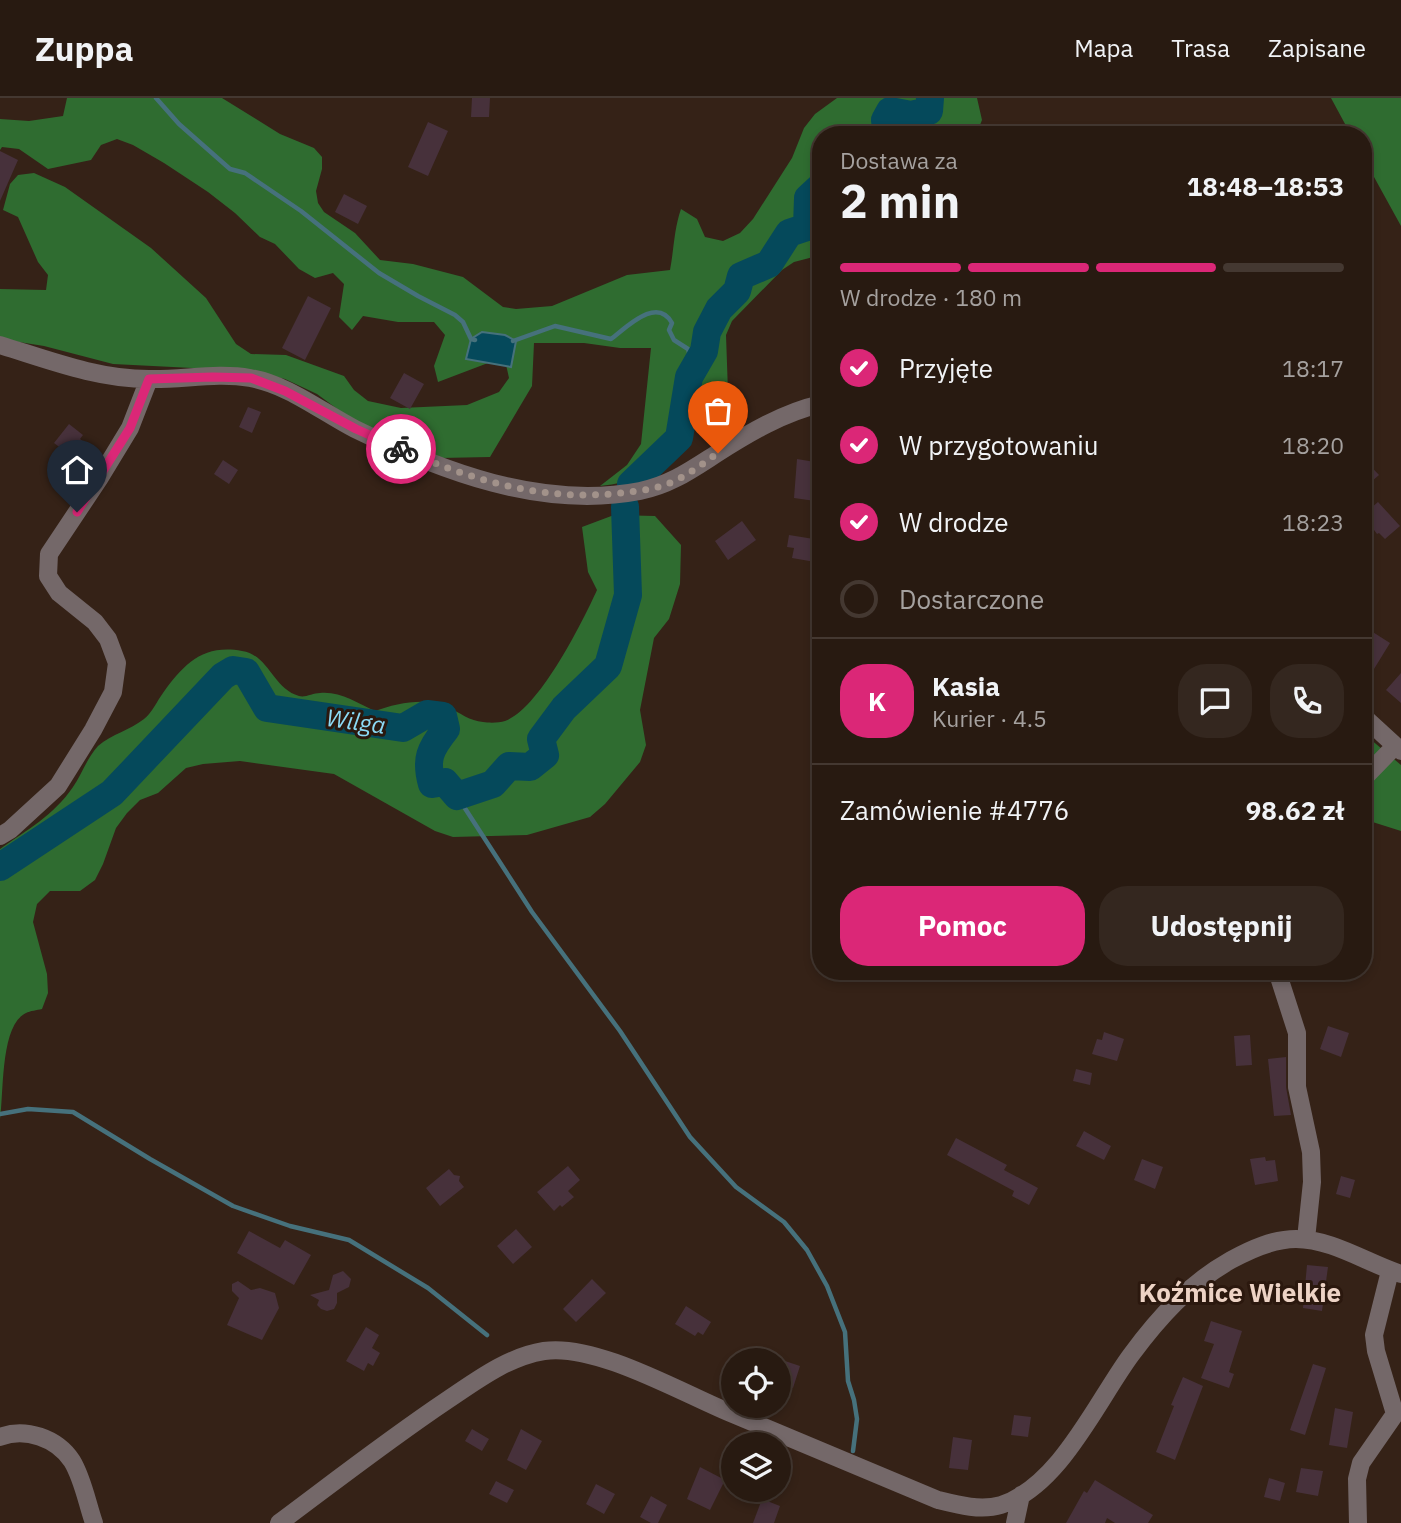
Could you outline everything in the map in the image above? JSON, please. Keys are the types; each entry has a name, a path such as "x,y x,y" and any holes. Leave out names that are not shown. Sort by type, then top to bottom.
{"street":[{"path":"0,345 96,374 149,379 251,378 285,391 356,429 441,466 505,486 531,491 601,495 638,492 667,485 766,426 812,408"},
{"path":"0,836 58,786 113,692 117,663 108,639 95,622 59,593 48,576 49,554 130,428 149,379"},
{"path":"1372,724 1398,749 1372,771"},
{"path":"1280,980 1297,1033 1297,1087 1311,1152 1312,1182 1306,1240"},
{"path":"279,1523 408,1427 489,1372 545,1351 579,1352 614,1362 938,1500 959,1505 1001,1505 1021,1495 1046,1475 1073,1442 1131,1355 1155,1324 1184,1294 1221,1266 1241,1255 1281,1240 1306,1240 1325,1244 1396,1273 1374,1335 1376,1351 1395,1414 1361,1464 1357,1479 1358,1523"},
{"path":"0,1437 27,1433 38,1436 61,1450 72,1461 94,1523"},
{"path":"1015,1523 1021,1495"}],"green space":[{"path":"67,98 222,98 280,134 314,148 322,157 316,191 318,203 324,212 355,233 380,260 413,264 463,277 503,307 516,309 552,306 627,275 670,270 681,209 697,219 705,237 723,241 740,233 753,219 792,158 804,128 815,114 837,98 977,98 982,120 980,126 812,126 812,257 794,262 782,270 732,321 726,335 728,392 713,416 700,416 683,451 663,468 650,474 600,486 627,465 641,444 651,348 620,348 584,343 534,343 532,386 490,457 440,458 359,425 317,394 285,379 252,371 113,364 44,346 0,339 0,289 46,290 48,275 38,262 18,217 3,210 10,184 18,175 34,173 65,187 151,248 206,298 236,344 251,354 286,355 344,376 354,390 368,401 401,408 467,405 499,392 509,378 505,360 488,363 438,382 434,366 445,335 434,322 398,322 363,316 352,330 339,317 344,284 333,273 315,278 299,269 275,244 260,237 208,192 133,145 117,139 101,145 91,160 48,169 19,149 2,147 0,150 0,119 29,121 63,116"},
{"path":"1331,98 1401,98 1401,226 1372,173 1372,126 1346,126"},
{"path":"614,515 655,516 681,545 680,584 669,619 654,638 640,710 646,745 640,762 605,804 590,817 527,835 453,837 435,831 334,774 240,761 186,768 158,793 140,800 127,813 116,828 95,880 80,891 50,891 37,904 33,922 47,974 48,993 42,1009 26,1013 12,1031 7,1045 0,1119 0,849 40,821 66,797 98,746 147,716 179,673 196,658 228,650 242,651 259,659 283,687 299,696 334,694 375,711 402,704 431,702 478,721 505,721 532,700 545,683 570,643 597,590 588,572 582,527"},
{"path":"1372,741 1401,765 1401,831 1372,822"}],"water":[{"path":"482,332 505,335 516,341 511,367 466,359 471,339"}],"building":[{"path":"472,98 490,98 489,117 471,117"},
{"path":"428,122 448,131 428,176 408,167"},
{"path":"0,151 18,160 0,201"},
{"path":"344,194 367,206 358,224 335,212"},
{"path":"308,296 331,308 305,360 282,348"},
{"path":"404,373 424,384 410,409 390,398"},
{"path":"248,407 261,412 252,433 239,427"},
{"path":"69,424 83,435 80,439 91,447 79,462 54,443"},
{"path":"797,459 812,462 812,501 794,498"},
{"path":"223,460 238,470 229,484 214,474"},
{"path":"1372,468 1379,475 1372,481"},
{"path":"1378,502 1400,526 1385,539 1372,527 1372,507"},
{"path":"742,521 756,540 728,560 715,541"},
{"path":"789,535 812,539 812,561 792,558 794,548 787,547"},
{"path":"1372,632 1390,643 1374,669 1372,668"},
{"path":"1401,673 1401,703 1386,690"},
{"path":"1328,1026 1349,1033 1341,1057 1320,1049"},
{"path":"1104,1032 1124,1039 1117,1061 1092,1054 1097,1039 1102,1040"},
{"path":"1250,1035 1252,1065 1236,1066 1234,1036"},
{"path":"1286,1057 1286,1087 1291,1115 1274,1116 1268,1059"},
{"path":"1076,1069 1092,1073 1090,1085 1073,1081"},
{"path":"1084,1131 1111,1146 1104,1160 1076,1146"},
{"path":"956,1138 1007,1165 1004,1170 1038,1188 1029,1205 1012,1196 1014,1191 947,1155"},
{"path":"1265,1157 1266,1161 1275,1160 1278,1181 1255,1185 1250,1159"},
{"path":"1142,1159 1163,1167 1155,1189 1134,1180"},
{"path":"568,1166 580,1180 568,1191 574,1197 554,1211 537,1192"},
{"path":"449,1169 454,1175 460,1176 459,1181 464,1187 440,1206 426,1188"},
{"path":"1341,1176 1355,1180 1350,1198 1336,1194"},
{"path":"516,1229 532,1247 513,1264 497,1246"},
{"path":"249,1231 280,1248 285,1240 311,1255 294,1285 237,1253"},
{"path":"1307,1265 1328,1267 1322,1311 1303,1308"},
{"path":"343,1271 351,1279 349,1287 337,1293 334,1309 321,1309 317,1305 319,1300 310,1295 329,1290 333,1275"},
{"path":"592,1279 606,1293 576,1322 563,1309"},
{"path":"238,1281 251,1290 260,1288 275,1293 279,1308 262,1340 227,1325 239,1298 232,1291 232,1284"},
{"path":"686,1306 711,1322 703,1335 698,1332 695,1336 675,1324"},
{"path":"1211,1321 1242,1331 1229,1372 1234,1374 1229,1388 1201,1378 1214,1344 1204,1341"},
{"path":"366,1327 379,1335 372,1348 380,1353 373,1366 368,1363 364,1371 346,1361"},
{"path":"791,1363 800,1366 793,1388 791,1387"},
{"path":"1313,1364 1326,1368 1305,1435 1290,1430"},
{"path":"1183,1377 1203,1386 1175,1460 1156,1452"},
{"path":"1335,1408 1353,1412 1347,1448 1329,1445"},
{"path":"1014,1415 1031,1417 1028,1437 1011,1435"},
{"path":"472,1429 489,1439 482,1451 465,1441"},
{"path":"521,1429 542,1441 526,1470 507,1460"},
{"path":"953,1437 972,1440 968,1470 949,1468"},
{"path":"700,1467 721,1478 721,1488 710,1510 687,1499"},
{"path":"1301,1468 1323,1471 1318,1496 1296,1492"},
{"path":"1269,1478 1285,1483 1280,1501 1264,1497"},
{"path":"1095,1480 1153,1515 1148,1523 1115,1523 1107,1518 1105,1523 1066,1523 1084,1491 1087,1493"},
{"path":"496,1481 514,1490 507,1503 489,1494"},
{"path":"596,1484 615,1494 604,1514 586,1504"},
{"path":"651,1496 667,1505 658,1523 651,1523 640,1517"},
{"path":"761,1502 780,1506 774,1523 753,1523"}],"waterway":[{"path":"156,98 179,124 230,169 245,173 301,211 379,273 455,315 463,322 471,339 475,340"},
{"name":"Wilga","path":"886,126 885,120 890,111 911,115 929,111 930,98"},
{"name":"Wilga","path":"631,484 679,438 689,377 704,351 707,332 719,309 737,291 741,276 769,264 789,233 807,227 808,198 812,194"},
{"path":"513,341 555,326 611,339 642,316 658,312 666,315 672,323 669,330 674,340 688,349 693,368"},
{"name":"Wilga","path":"0,867 112,793 223,676 233,670 246,672 267,708 403,728 427,714 443,716 446,729 430,755 430,775 432,784 445,782 457,796 493,784 509,766 530,767 545,755 541,739 564,708 608,666 628,595 625,507"},
{"path":"457,796 532,912 620,1031 690,1137 736,1187 784,1222 807,1250 827,1286 845,1332 848,1381 857,1419 853,1451"},
{"path":"0,1114 28,1109 73,1112 233,1206 290,1226 349,1240 428,1288 487,1335"}],"way so far":[{"path":"401,449 441,466 505,486 556,494 601,495 638,492 667,485 718,453"}],"district":[{"name":"Koźmice Wielkie","path":"1240,1292"}],"route":[{"path":"77,512 130,428 149,379 251,378 285,391 356,429 401,449"}]}
